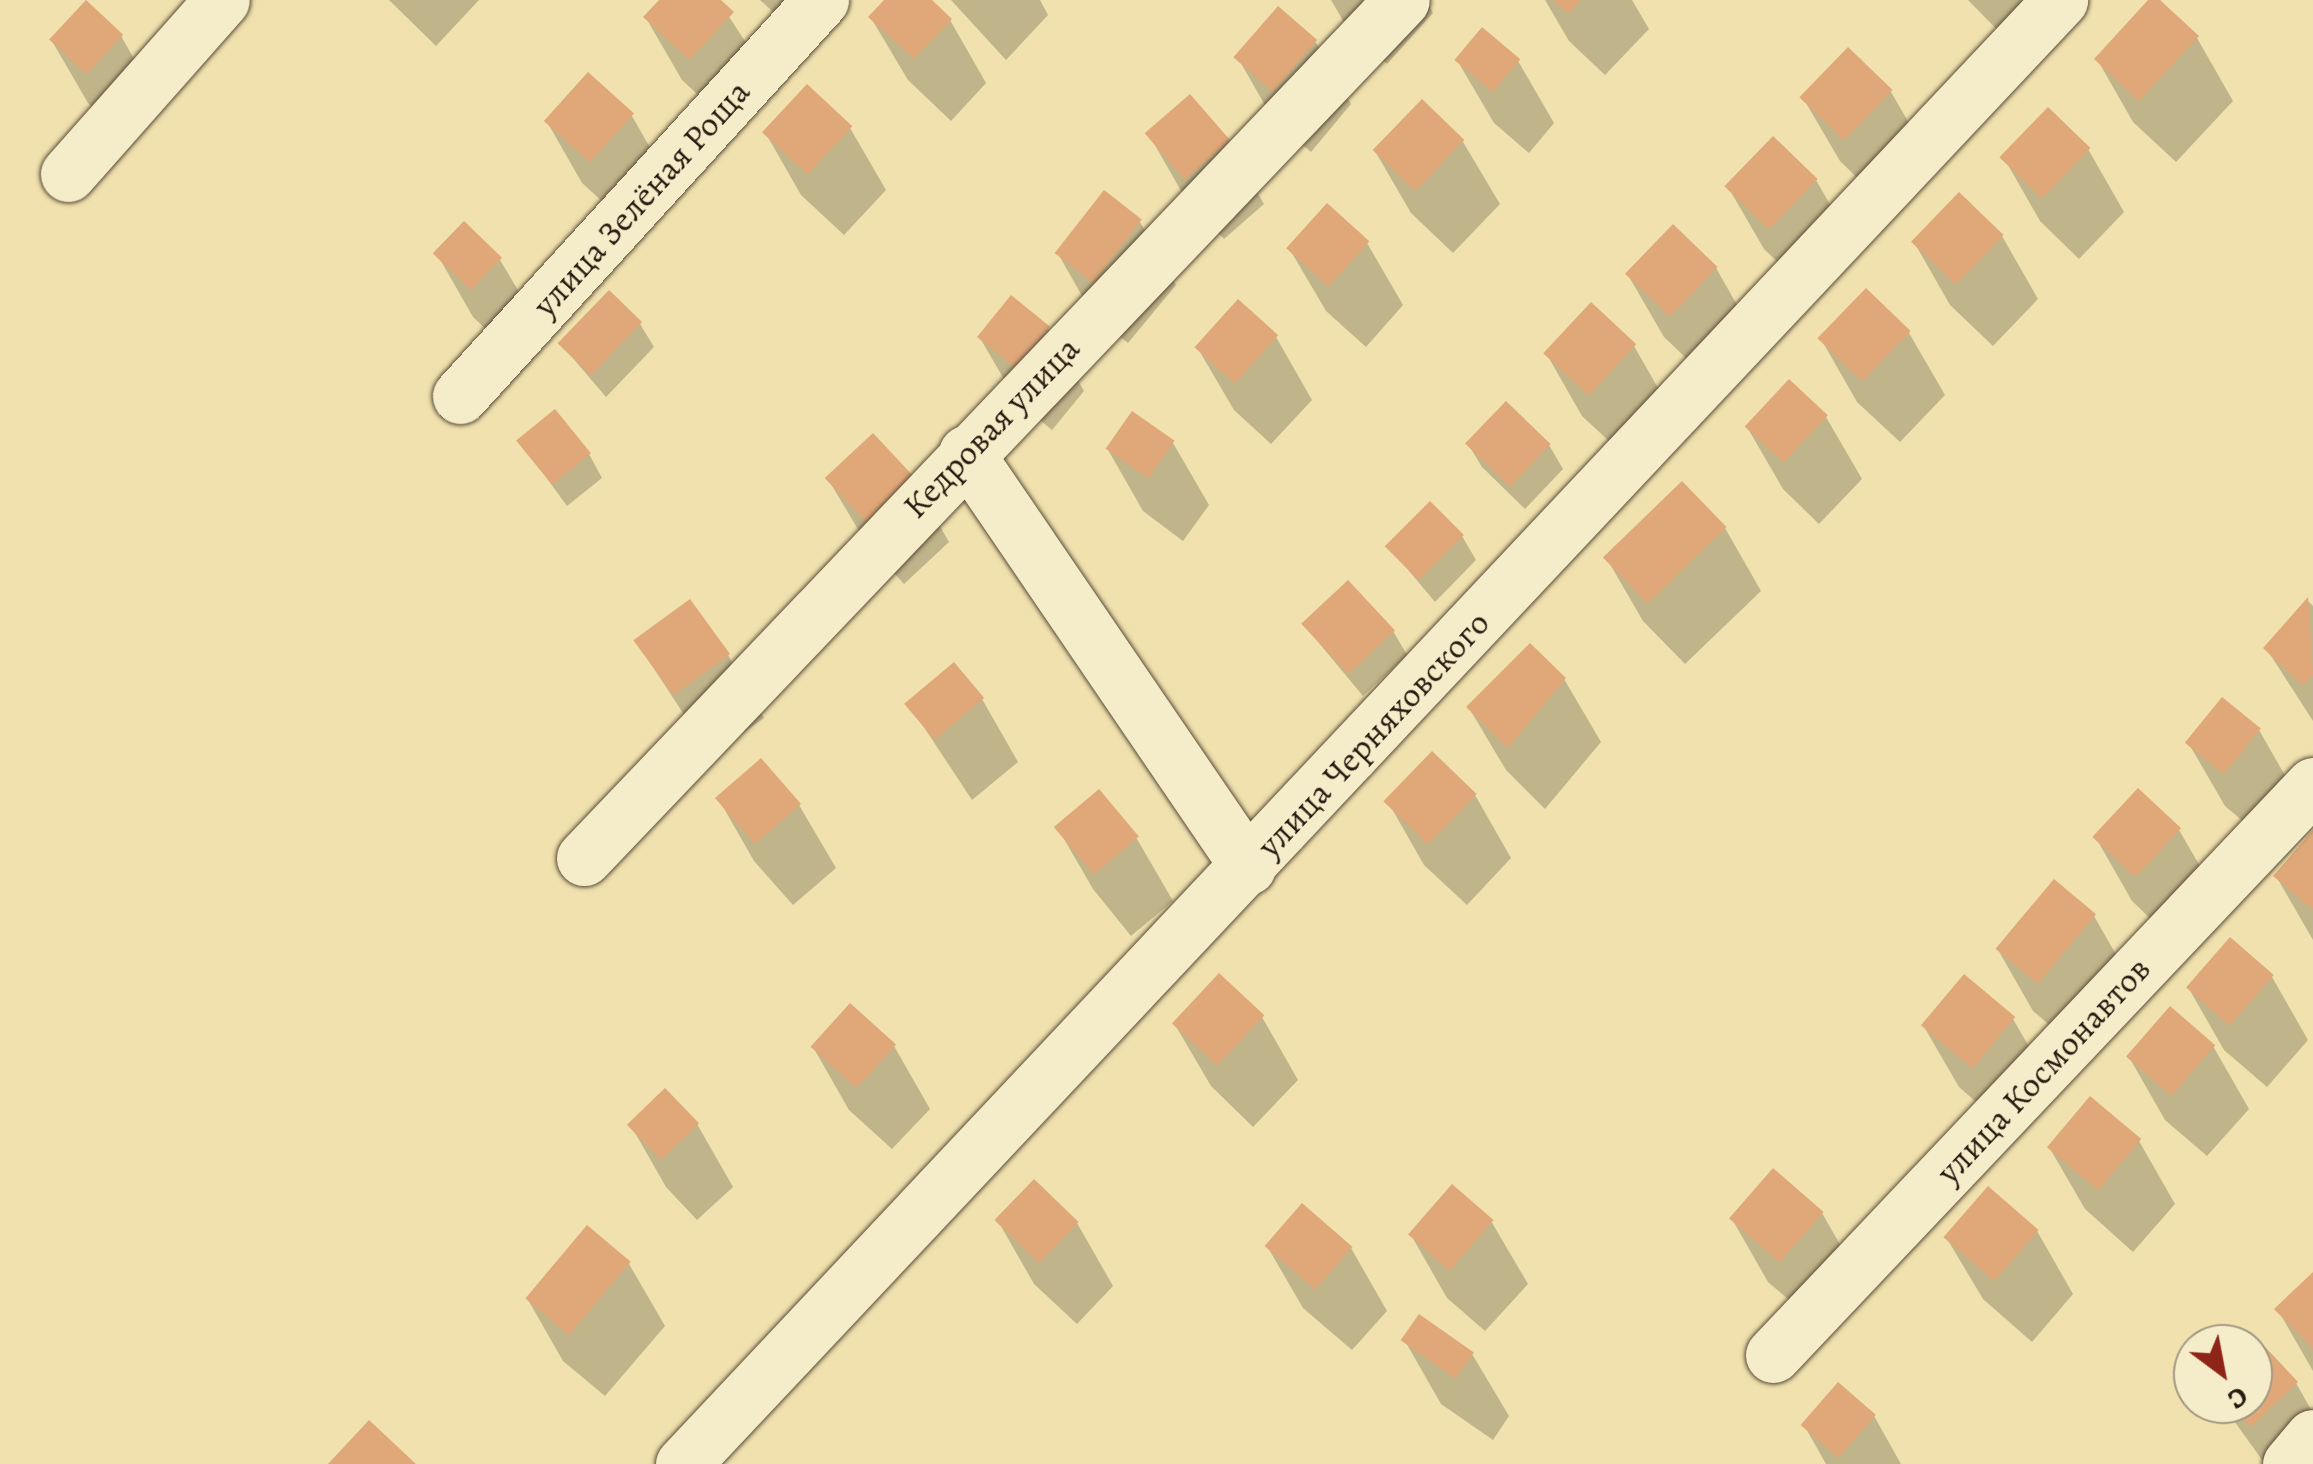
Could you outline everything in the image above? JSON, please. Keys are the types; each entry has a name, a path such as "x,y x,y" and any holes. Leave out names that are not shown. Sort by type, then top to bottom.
{"street":[{"path":"68,174 222,0"},
{"name":"улица Зелёная Роща","path":"460,396 821,0"},
{"name":"Кедровая улица","path":"584,858 1402,0"},
{"name":"улица Черняховского","path":"682,1464 1248,868 2060,0"},
{"path":"966,453 1248,868"},
{"name":"улица Космонавтов","path":"1773,1355 2313,785"},
{"path":"2290,1464 2313,1436"}],"building":[{"path":"86,0 123,35 86,74 49,39"},
{"path":"659,0 721,0 734,12 689,60 643,17"},
{"path":"884,0 932,0 952,19 914,59 868,17"},
{"path":"1553,0 1581,0 1568,14"},
{"path":"2148,0 2160,0 2199,36 2139,101 2094,59"},
{"path":"1278,6 1317,40 1273,91 1233,57"},
{"path":"1482,27 1520,59 1493,92 1454,60"},
{"path":"1848,47 1893,90 1844,140 1799,97"},
{"path":"588,72 634,113 590,163 544,121"},
{"path":"807,84 852,126 807,175 762,132"},
{"path":"1190,94 1230,140 1185,179 1145,133"},
{"path":"1422,99 1464,140 1415,191 1373,150"},
{"path":"2048,107 2090,148 2042,198 1999,157"},
{"path":"1773,136 1818,179 1769,229 1724,186"},
{"path":"1104,190 1142,220 1093,283 1055,253"},
{"path":"1959,192 2004,235 1956,285 1911,242"},
{"path":"1327,203 1369,241 1329,286 1286,248"},
{"path":"464,221 502,258 471,290 433,253"},
{"path":"1673,224 1718,267 1670,317 1625,274"},
{"path":"1866,288 1911,331 1862,381 1817,338"},
{"path":"609,290 642,322 591,375 558,343"},
{"path":"1011,295 1050,326 1016,368 977,337"},
{"path":"1238,299 1278,335 1235,383 1195,347"},
{"path":"1591,302 1636,344 1589,395 1543,353"},
{"path":"1789,379 1828,415 1783,463 1745,427"},
{"path":"1506,401 1551,444 1510,487 1465,443"},
{"path":"555,409 591,453 552,485 516,440"},
{"path":"1132,411 1175,441 1148,479 1106,449"},
{"path":"873,433 915,478 867,523 825,478"},
{"path":"1682,481 1726,527 1647,603 1603,557"},
{"path":"1430,501 1464,535 1419,580 1385,546"},
{"path":"1348,580 1395,630 1348,674 1301,624"},
{"path":"2308,597 2313,675 2303,686 2263,648"},
{"path":"690,599 730,654 673,695 633,640"},
{"path":"1530,643 1566,678 1508,748 1466,707"},
{"path":"954,662 984,698 934,740 904,704"},
{"path":"2222,697 2261,728 2224,774 2185,743"},
{"path":"1432,751 1477,794 1428,844 1383,801"},
{"path":"761,758 801,804 755,844 715,798"},
{"path":"2138,788 2181,828 2135,877 2092,837"},
{"path":"1099,789 1139,836 1094,874 1054,827"},
{"path":"2313,830 2313,910 2273,876"},
{"path":"2054,879 2096,914 2038,984 1996,949"},
{"path":"2230,937 2274,975 2230,1026 2186,988"},
{"path":"1219,973 1264,1015 1217,1066 1172,1023"},
{"path":"1964,974 2015,1017 1972,1068 1921,1025"},
{"path":"850,1003 896,1044 857,1088 811,1047"},
{"path":"2170,1006 2215,1045 2171,1096 2126,1057"},
{"path":"665,1088 699,1123 661,1160 627,1125"},
{"path":"2090,1096 2141,1139 2098,1190 2047,1147"},
{"path":"1773,1168 1824,1212 1780,1263 1729,1219"},
{"path":"1034,1179 1079,1222 1039,1263 994,1220"},
{"path":"1452,1184 1494,1220 1450,1271 1408,1235"},
{"path":"1988,1186 2039,1230 1994,1281 1943,1237"},
{"path":"1302,1203 1353,1247 1315,1290 1265,1246"},
{"path":"587,1225 631,1262 569,1335 525,1299"},
{"path":"2313,1272 2313,1349 2274,1309"},
{"path":"1419,1314 1474,1352 1456,1379 1401,1340"},
{"path":"2273,1355 2298,1382 2273,1406"},
{"path":"1838,1382 1876,1415 1838,1458 1801,1425"},
{"path":"369,1420 416,1464 328,1464"}]}
